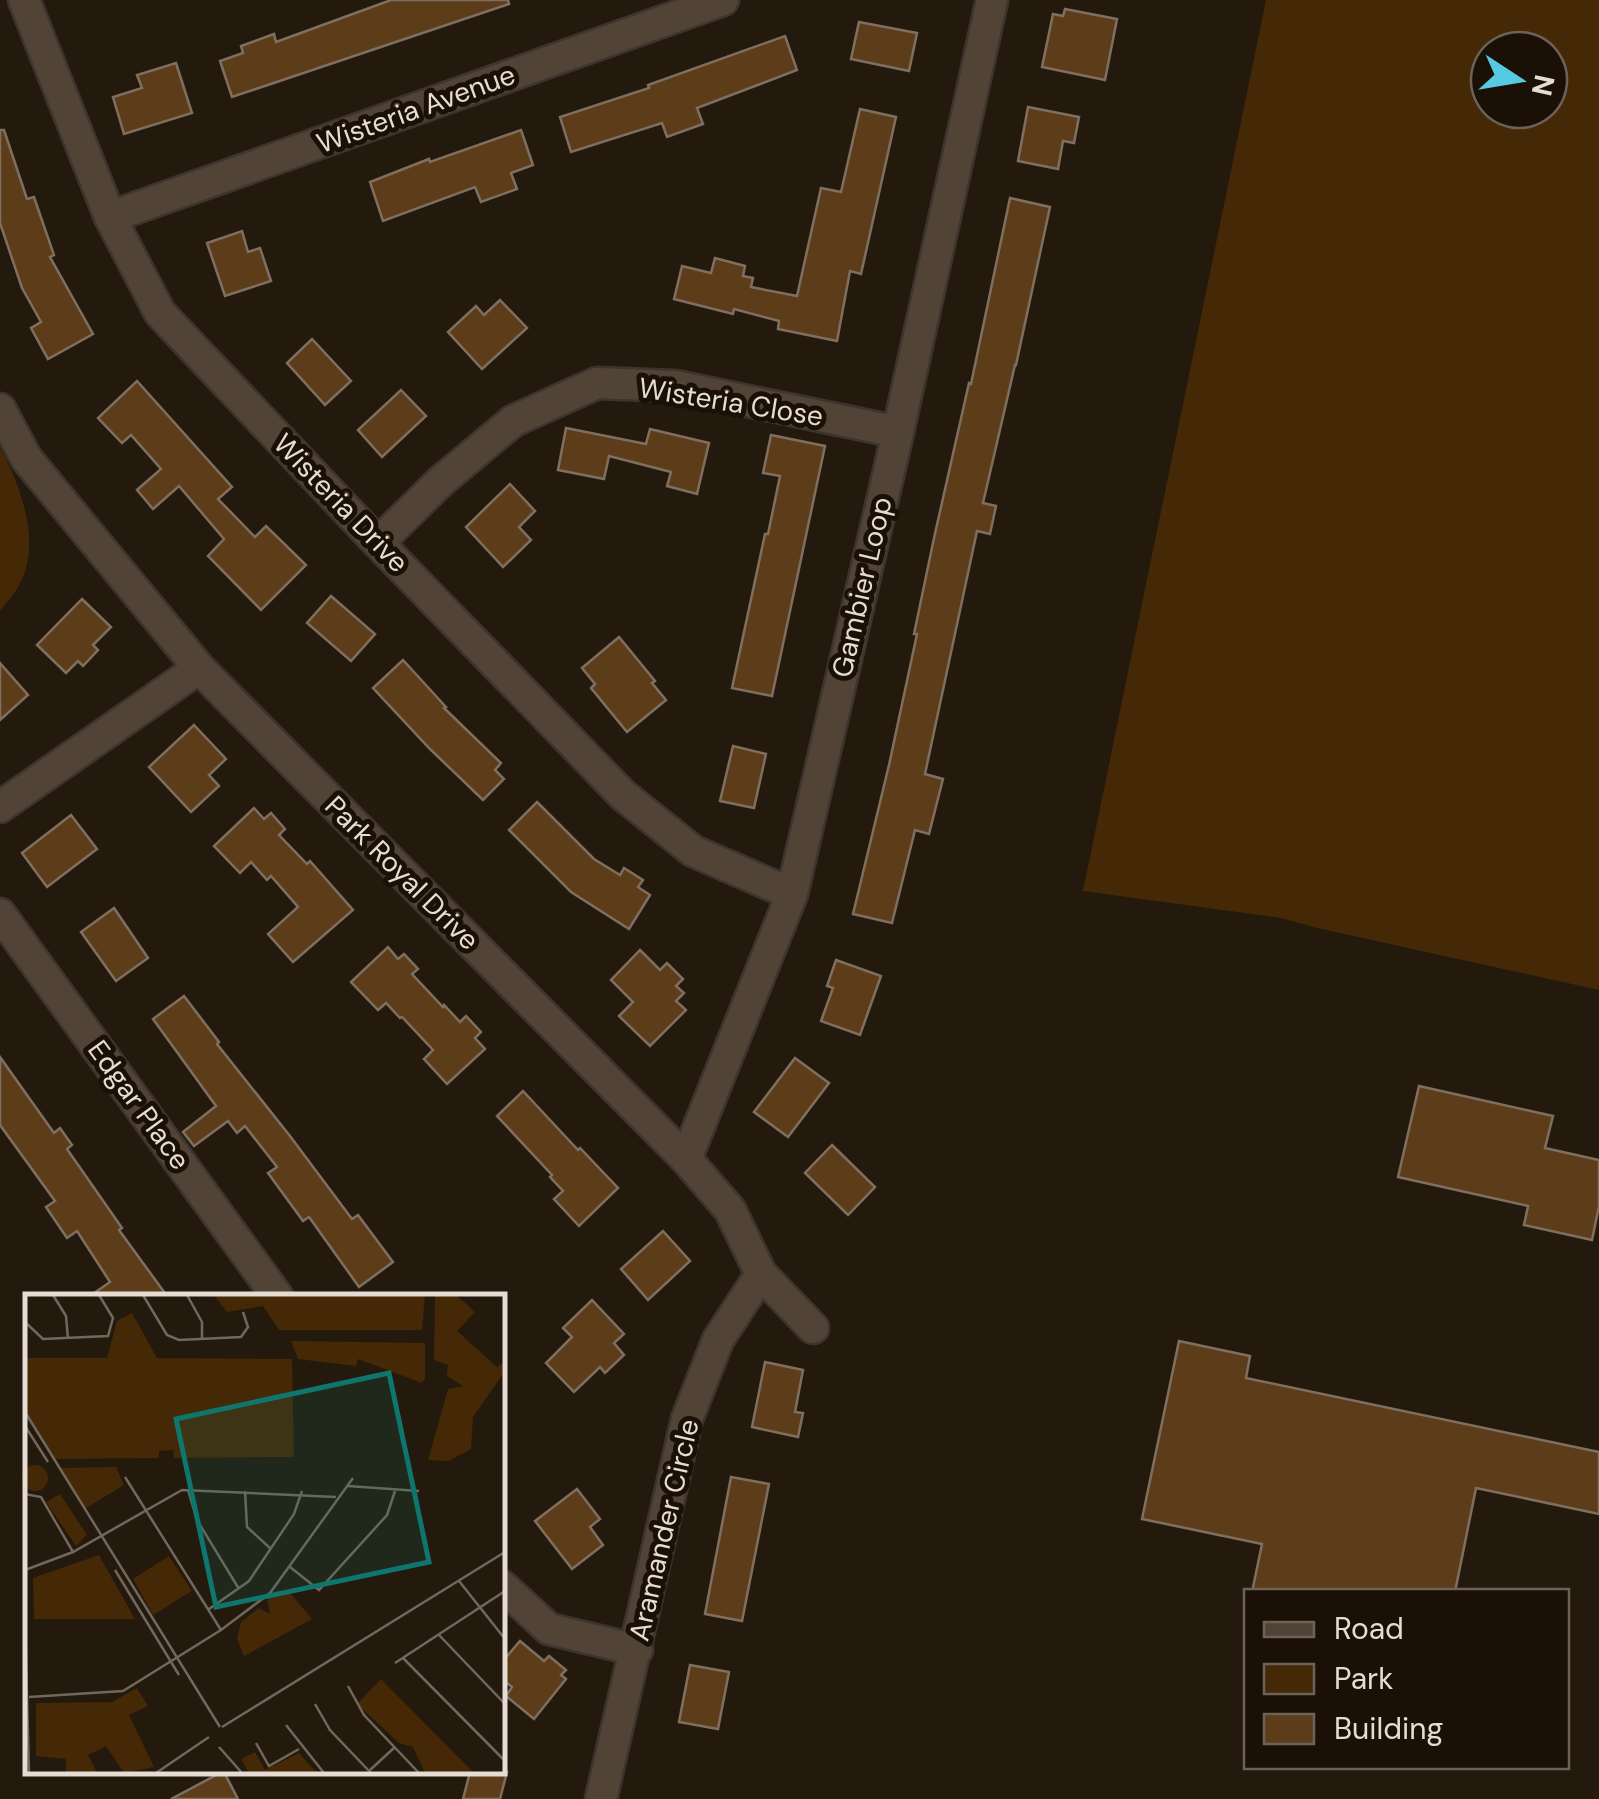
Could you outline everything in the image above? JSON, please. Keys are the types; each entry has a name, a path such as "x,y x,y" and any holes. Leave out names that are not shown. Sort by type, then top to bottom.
{"street":[{"name":"Wisteria Drive","path":"24,0 110,217 160,312 623,794 693,851 792,894"},
{"name":"Wisteria Avenue","path":"110,217 723,0"},
{"name":"Gambier Loop","path":"686,1159 792,894 992,0"},
{"name":"Wisteria Close","path":"378,543 440,482 513,422 597,382 675,386 898,432"},
{"name":"Park Royal Drive","path":"0,409 26,458 199,668 686,1159 730,1210 761,1274 813,1328"},
{"path":"0,808 199,668"},
{"name":"Edgar Place","path":"0,914 276,1294"},
{"name":"Aramander Circle","path":"601,1799 687,1419 718,1340 761,1274"},
{"path":"505,1589 549,1629 636,1650"}],"green space":[{"path":"1266,0 1599,0 1599,990 1281,918 1083,891"},
{"path":"0,447 21,497 29,551 19,585 0,611"}],"building":[{"path":"391,0 508,0 509,4 232,97 220,61 243,53 241,46 274,34 276,42"},
{"path":"1065,9 1117,19 1105,80 1042,67 1053,14 1063,16"},
{"path":"859,22 917,33 909,71 851,59"},
{"path":"785,36 797,70 697,108 703,124 667,137 662,123 571,152 560,117"},
{"path":"176,63 192,113 124,134 113,97 142,88 137,75"},
{"path":"1028,107 1079,117 1074,143 1063,141 1058,169 1018,161"},
{"path":"860,109 896,117 861,274 850,271 837,341 778,329 779,321 734,309 733,314 674,299 682,266 711,273 715,258 745,266 743,276 753,278 751,287 797,296 821,188 841,192"},
{"path":"0,130 4,130 27,199 34,197 54,255 50,257 93,334 48,359 31,328 41,322 22,288 0,223"},
{"path":"521,130 533,165 511,173 517,189 481,202 475,187 383,221 370,182"},
{"path":"1010,198 1050,207 983,503 996,506 990,534 977,531 925,774 943,779 929,834 915,830 892,923 853,914 889,765 934,538"},
{"path":"242,231 248,252 260,248 271,281 225,296 207,243"},
{"path":"500,300 527,328 482,369 448,332 476,306 484,315"},
{"path":"312,339 351,381 325,405 287,363"},
{"path":"137,381 232,487 218,499 255,537 266,526 306,565 261,610 208,556 224,539 179,486 153,509 137,490 161,469 131,435 122,443 98,418"},
{"path":"401,390 426,416 382,457 358,430"},
{"path":"566,428 646,444 650,429 709,443 697,494 667,486 671,472 609,456 604,479 558,470"},
{"path":"771,435 825,446 772,696 732,688 780,476 763,473"},
{"path":"510,484 535,511 519,527 531,540 503,567 466,527"},
{"path":"331,596 375,634 351,661 307,623"},
{"path":"82,599 111,627 93,645 98,650 83,666 78,661 66,673 37,645"},
{"path":"619,637 666,700 627,732 591,688 595,684 582,668"},
{"path":"403,660 444,708 501,763 495,770 504,779 483,800 373,688"},
{"path":"0,663 28,695 0,720"},
{"path":"194,725 226,759 209,775 219,786 191,812 149,767"},
{"path":"733,746 766,754 754,808 720,801"},
{"path":"537,802 594,859 620,875 624,868 643,880 638,887 650,895 629,929 571,892 509,830"},
{"path":"254,808 264,819 271,813 285,829 279,835 307,864 310,861 353,910 293,962 268,934 298,907 271,876 267,880 251,862 240,873 214,846"},
{"path":"71,815 97,849 47,887 22,853"},
{"path":"114,908 148,958 116,981 81,932"},
{"path":"388,947 398,959 404,954 418,969 412,974 443,1007 460,1022 466,1016 481,1032 475,1038 485,1049 447,1084 424,1059 433,1050 402,1017 386,1003 378,1010 351,982"},
{"path":"640,950 660,970 667,963 683,979 676,986 684,993 676,1001 686,1010 650,1046 619,1016 633,1002 611,980"},
{"path":"836,960 881,976 860,1035 821,1021 833,988 827,986"},
{"path":"184,996 352,1219 358,1215 393,1262 359,1287 309,1217 303,1221 268,1173 277,1167 245,1126 237,1133 228,1121 194,1146 183,1132 216,1106 153,1019"},
{"path":"0,1057 54,1133 60,1128 72,1145 67,1149 166,1294 93,1294 110,1282 77,1231 67,1238 46,1207 55,1201 0,1125"},
{"path":"795,1058 829,1083 788,1137 754,1112"},
{"path":"1419,1086 1553,1116 1545,1148 1599,1160 1599,1206 1592,1240 1524,1225 1528,1206 1398,1177"},
{"path":"523,1091 618,1188 579,1226 554,1199 563,1191 552,1175 497,1116"},
{"path":"832,1145 875,1187 848,1215 805,1173"},
{"path":"663,1231 690,1261 648,1300 621,1269"},
{"path":"592,1300 624,1334 614,1343 624,1355 605,1373 600,1367 574,1392 546,1363 572,1337 563,1328"},
{"path":"1179,1341 1250,1356 1246,1378 1599,1452 1599,1514 1476,1488 1456,1589 1253,1589 1262,1544 1142,1519"},
{"path":"765,1362 803,1370 795,1412 803,1413 798,1437 752,1427"},
{"path":"731,1477 769,1484 742,1621 705,1614"},
{"path":"577,1489 600,1519 590,1527 603,1545 572,1569 535,1521"},
{"path":"520,1641 544,1661 549,1656 566,1670 561,1675 566,1679 534,1719 506,1696 512,1687 505,1681 505,1658"},
{"path":"690,1665 729,1672 718,1729 679,1722"},
{"path":"507,1772 500,1799 463,1799 469,1774"},
{"path":"225,1774 238,1799 171,1799"}]}
